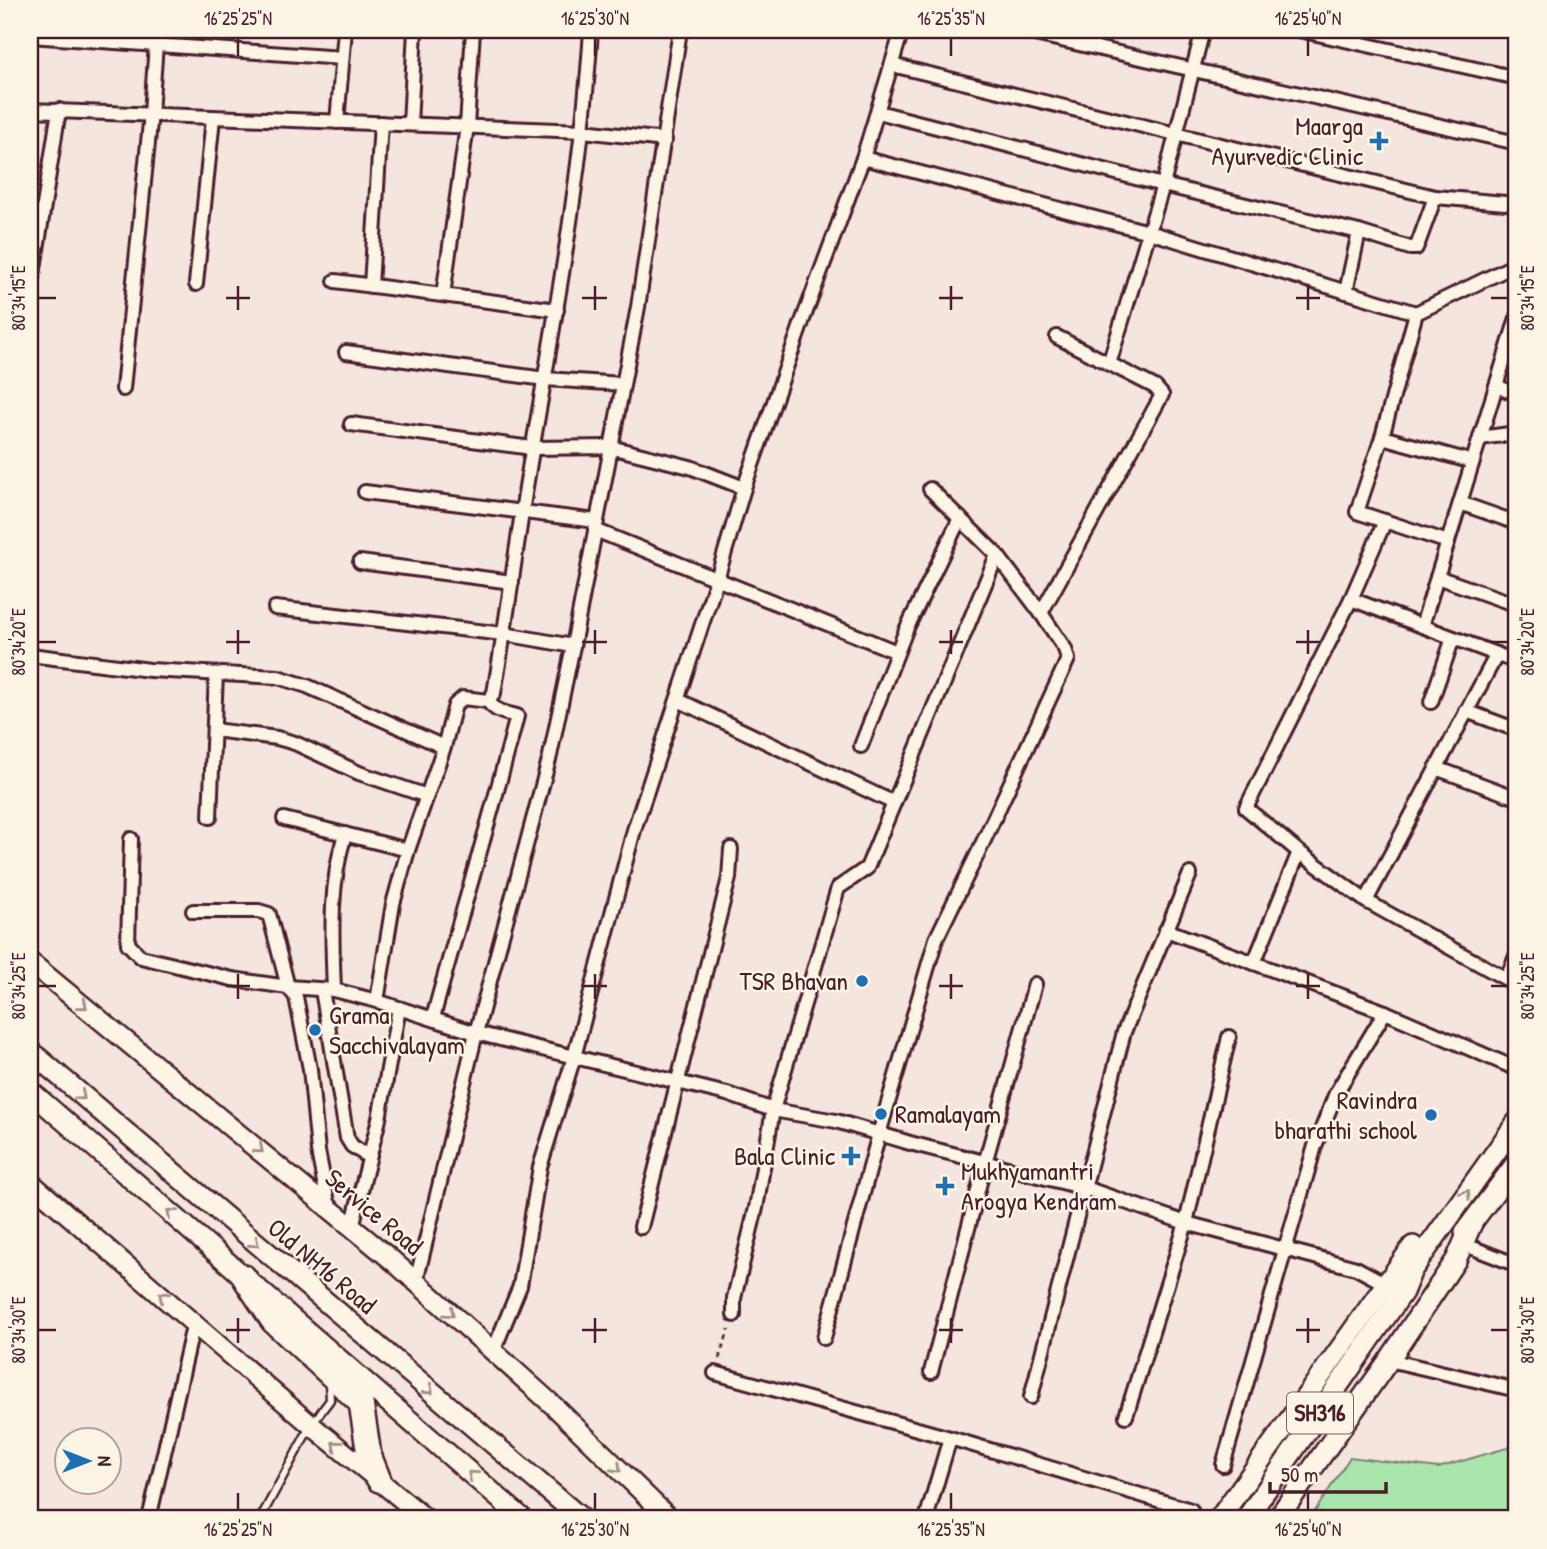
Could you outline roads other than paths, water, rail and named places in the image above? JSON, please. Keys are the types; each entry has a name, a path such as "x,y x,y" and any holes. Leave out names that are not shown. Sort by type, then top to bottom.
{"highway":[{"path":"243,1277 272,1321 360,1403 369,1455 379,1480"}],"main road":[{"name":"Old NH16 Road","path":"30,1051 582,1519"},
{"path":"30,1091 523,1519"},
{"path":"1219,1519 1394,1294 1419,1238 1447,1221 1517,1122"},
{"name":"SH316","path":"1246,1519 1394,1294 1427,1280 1517,1162"},
{"path":"1277,1519 1390,1360 1456,1259 1473,1221"}],"street":[{"path":"123,389 157,30"},
{"path":"337,122 345,30"},
{"path":"410,124 415,30"},
{"path":"443,295 467,126 473,30"},
{"path":"488,701 494,693 521,512 557,310 583,131 591,30"},
{"path":"416,1282 476,1033 550,756 638,307 680,30"},
{"path":"493,1352 520,1286 540,1167 574,1057 592,1013 634,830 717,579 744,488 797,335 863,159 902,30"},
{"path":"1017,30 1517,143"},
{"path":"1109,364 1163,186 1203,30"},
{"path":"1299,30 1517,78"},
{"path":"30,36 342,58"},
{"path":"892,65 1435,197 1517,204"},
{"path":"30,110 583,131 665,140"},
{"path":"30,294 59,110"},
{"path":"878,112 1163,186 1359,232 1410,248 1416,248 1435,197"},
{"path":"196,284 213,118"},
{"path":"371,286 381,123"},
{"path":"863,159 1149,232 1416,313 1517,264"},
{"path":"1346,292 1359,232"},
{"path":"335,281 557,310"},
{"path":"1416,313 1382,437 1357,512 1448,542"},
{"path":"1422,626 1517,318"},
{"path":"1041,613 1162,395 1155,387 1057,337"},
{"path":"346,352 545,379 623,384"},
{"path":"1496,386 1517,394"},
{"path":"351,424 532,448 610,447 690,467 744,488"},
{"path":"1480,438 1517,433"},
{"path":"1382,437 1473,462"},
{"path":"824,1338 879,1134 936,939 1067,664 1068,656 1041,613 997,555 930,489"},
{"path":"365,492 521,512 596,525 717,579 897,652"},
{"path":"1460,503 1517,523"},
{"path":"861,746 897,652 960,518"},
{"path":"1385,521 1351,598 1246,808 1299,852 1366,901 1512,982 1517,954"},
{"path":"734,1315 734,1298 756,1209 773,1110 838,888 867,868 997,555"},
{"path":"360,562 512,582"},
{"path":"1437,578 1517,605"},
{"path":"1351,598 1517,662"},
{"path":"275,608 504,634 573,646"},
{"path":"1431,702 1453,638"},
{"path":"1366,901 1497,654"},
{"path":"30,655 150,670 278,677 444,747"},
{"path":"210,817 216,674"},
{"path":"377,1001 393,904 408,850 444,747 454,705 459,699 488,701"},
{"path":"678,700 894,803"},
{"path":"433,1018 492,816 517,716 492,708 488,701"},
{"path":"1466,711 1517,730"},
{"path":"214,730 295,743 359,773 427,796"},
{"path":"1436,768 1517,799"},
{"path":"284,819 408,850"},
{"path":"345,834 337,860 332,894 328,990 348,1138 352,1146 369,1157"},
{"path":"131,839 128,944 132,951 141,957 232,979 288,988 328,990 377,1001 476,1033 727,1094 773,1110 836,1121 1085,1188 1186,1223 1356,1268 1394,1294"},
{"path":"641,1227 729,878 731,849"},
{"path":"1254,963 1299,852"},
{"path":"1031,1397 1124,1032 1190,874"},
{"path":"193,911 259,911 269,914 288,988 296,997 310,1069 318,1151 329,1208"},
{"path":"1166,930 1385,1012 1517,1069"},
{"name":"Service Road","path":"30,962 416,1282 555,1407 670,1519"},
{"path":"931,1372 1035,984"},
{"path":"352,1227 379,1119 399,1008"},
{"path":"1223,1465 1315,1146 1336,1093 1385,1012"},
{"path":"1126,1416 1186,1223 1229,1037"},
{"path":"30,1182 311,1425 426,1519"},
{"path":"1463,1244 1517,1265"},
{"path":"149,1519 194,1322"},
{"path":"1390,1360 1517,1390"},
{"path":"715,1373 950,1438 1191,1510"},
{"path":"926,1519 950,1438"}],"lane":[{"path":"260,1519 311,1425 330,1399 328,1372"}],"place":[{"name":"Maarga Ayurvedic Clinic","path":"1379,141"},
{"name":"TSR Bhavan","path":"862,981"},
{"name":"Grama Sacchivalayam","path":"315,1030"},
{"name":"Ramalayam","path":"881,1114"},
{"name":"Ravindra bharathi school","path":"1431,1115"},
{"name":"Bala Clinic","path":"851,1156"},
{"name":"Mukhyamantri Arogya Kendram","path":"945,1186"}]}
